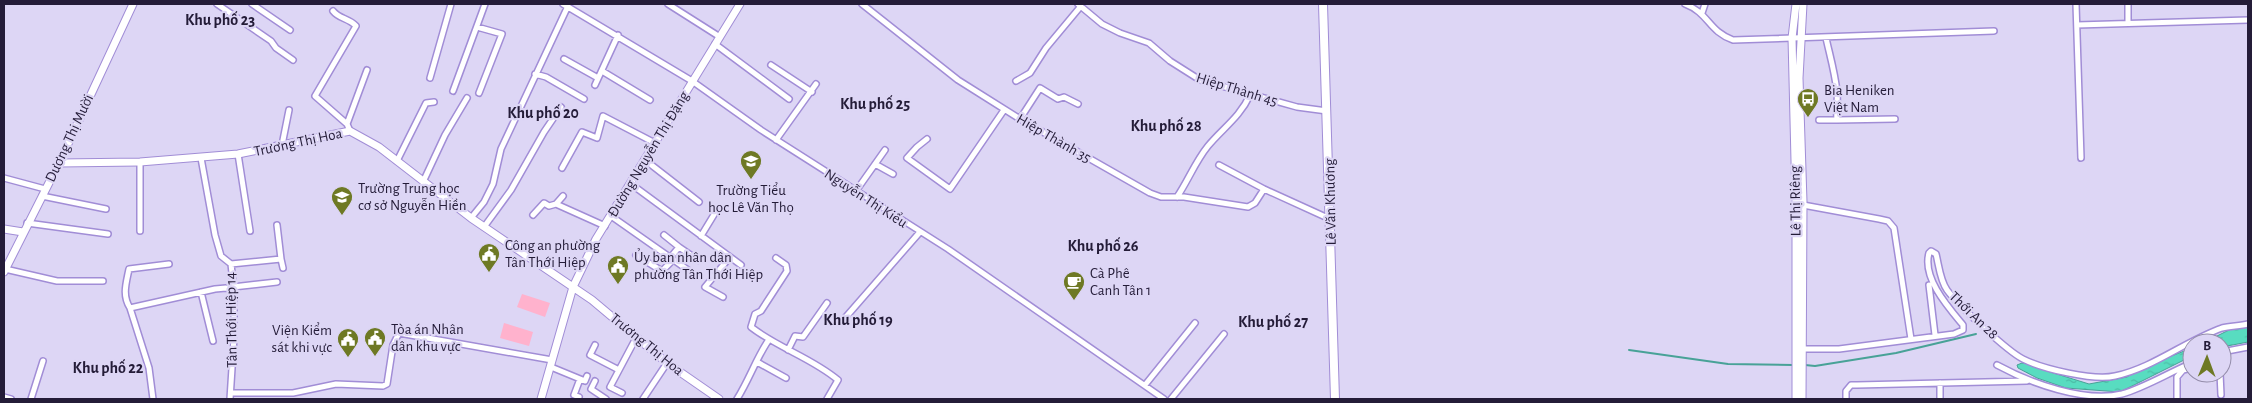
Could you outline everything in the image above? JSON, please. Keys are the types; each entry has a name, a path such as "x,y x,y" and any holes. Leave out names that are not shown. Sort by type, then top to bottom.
{"main road":[{"name":"Lê Văn Khương","path":"1323,4 1335,399"}],"street":[{"name":"Dương Thị Mười","path":"4,271 59,163 133,4"},
{"path":"217,4 271,41 276,48 293,60"},
{"path":"252,4 290,30"},
{"path":"430,78 452,4"},
{"path":"453,91 485,4"},
{"path":"668,4 720,36"},
{"name":"Đường Nguyễn Thị Đặng","path":"540,399 573,287 596,239 740,4"},
{"name":"Hiệp Thành 35","path":"862,4 943,70 1004,110 1150,193 1162,197 1177,197 1248,206 1255,203 1264,189"},
{"path":"1686,4 1702,13 1720,35 1733,40 1994,31"},
{"path":"1702,13 1704,4"},
{"name":"Lê Thị Riêng","path":"1796,4 1792,38 1800,354"},
{"name":"Lê Thị Riêng","path":"1796,399 1800,354 1803,205 1799,78 1803,4"},
{"path":"2076,4 2081,158"},
{"path":"2128,4 2128,23"},
{"path":"471,218 484,202 493,184 501,149 566,5"},
{"name":"Nguyễn Thị Kiểu","path":"566,5 692,80 776,140 948,249 1164,399"},
{"path":"1016,81 1030,73 1046,48 1079,5"},
{"name":"Hiệp Thành 45","path":"1079,5 1102,24 1120,33 1149,43 1170,62 1200,80 1297,107 1327,111"},
{"path":"333,11 337,16 352,21 356,26 315,96 348,127 367,70"},
{"path":"2077,25 2248,20"},
{"path":"477,27 502,34 480,93"},
{"path":"595,84 618,36"},
{"path":"1826,38 1834,71 1837,95 1837,120"},
{"path":"715,44 789,99"},
{"path":"564,59 598,78"},
{"path":"771,65 812,92"},
{"path":"602,71 650,100"},
{"path":"535,74 546,77 584,99"},
{"path":"776,140 816,84"},
{"path":"1020,119 1040,88 1058,99 1064,97 1078,104"},
{"path":"1177,197 1208,146 1236,118 1244,108 1250,94"},
{"path":"423,182 445,135 467,98"},
{"path":"397,161 426,103 434,102"},
{"path":"484,227 511,190 544,132 561,107"},
{"path":"282,145 289,110"},
{"path":"927,139 917,146 907,158 950,189 1004,110"},
{"path":"562,168 582,132 597,138 603,116 655,143"},
{"path":"1819,120 1894,119"},
{"name":"Trương Thị Hoa","path":"59,163 140,162 238,154 282,145 348,127 379,147 471,218 573,287 667,363 719,399"},
{"path":"856,191 885,150"},
{"path":"238,154 250,231"},
{"name":"Tân Thới Hiệp 14","path":"201,158 215,235 221,256 230,264 233,289 230,399"},
{"path":"644,160 700,202"},
{"path":"140,162 140,231"},
{"path":"875,164 893,174"},
{"path":"1219,166 1330,219"},
{"path":"4,178 45,189"},
{"path":"631,184 740,265"},
{"path":"42,196 106,209"},
{"path":"533,215 544,203 549,206 556,204 563,196"},
{"path":"556,204 605,226"},
{"path":"1803,205 1888,221 1894,228 1911,339"},
{"path":"701,236 715,213"},
{"path":"611,216 688,270"},
{"path":"27,223 108,234"},
{"path":"277,225 283,268"},
{"path":"4,228 23,232"},
{"path":"845,318 920,232"},
{"path":"664,235 698,260"},
{"path":"636,255 662,271 679,247"},
{"name":"Thới An 28","path":"1800,354 1954,334 1963,330 1964,327 1936,290 1928,260 1931,251 1936,254 1943,283 1948,291 1977,320 2023,359 2057,370 2095,378 2130,372 2224,328 2248,324"},
{"path":"723,297 705,287 730,257"},
{"path":"776,258 786,265 787,270 762,311 755,314 751,327 768,340 823,369 838,380 827,399"},
{"path":"230,264 281,259"},
{"path":"153,399 149,368 130,308 125,300 129,270 169,264"},
{"path":"4,271 57,281 103,281"},
{"path":"130,308 201,292 277,282"},
{"path":"1929,285 1935,335"},
{"path":"201,292 213,341"},
{"path":"788,350 795,336 803,338 827,303"},
{"path":"1145,385 1195,323"},
{"path":"231,393 293,393 336,384 383,386 387,384 392,344 399,333 552,363 585,381 588,376"},
{"path":"1172,399 1224,334"},
{"path":"595,381 591,389 604,399 636,338"},
{"path":"737,399 747,384 768,340"},
{"path":"595,345 590,355 619,370"},
{"path":"2232,350 2248,346"},
{"path":"31,399 43,361"},
{"path":"757,362 786,378"},
{"path":"643,399 667,363"},
{"path":"1997,365 2030,381 2064,390 2106,396 2136,389 2182,368"},
{"path":"2178,399 2177,377 2182,371"},
{"name":"Lê Thị Riêng","path":"1799,374 1802,399"},
{"path":"578,399 579,397 574,394 580,379"},
{"path":"1846,399 1846,390 1851,385 2030,381"},
{"path":"1940,383 1940,399"},
{"path":"2220,383 2221,395"},
{"path":"610,387 622,393"},
{"path":"4,397 11,399"}],"shaded area":[{"path":"522,294 550,303 545,317 517,307"},
{"path":"504,323 533,332 529,346 500,338"}],"water":[{"path":"2248,327 2248,342 2232,345 2232,333 2223,333 2231,329"},
{"path":"2182,352 2182,361 2120,392 2066,388 2037,378 2018,368 2017,365 2022,363 2033,364 2047,371 2089,384 2127,377 2143,367"}],"waterway":[{"path":"1805,365 1815,366 1896,353 1976,334"},
{"path":"1629,350 1728,364 1793,365"}],"place":[{"name":"Bia Heniken Việt Nam","path":"1808,118"},
{"name":"Trường Tiểu học Lê Văn Thọ","path":"751,180"},
{"name":"Trường Trung học cơ sở Nguyễn Hiền","path":"342,216"},
{"name":"Công an phường Tân Thới Hiệp","path":"489,273"},
{"name":"Ủy ban nhân dân phường Tân Thới Hiệp","path":"618,285"},
{"name":"Cà Phê Canh Tân 1","path":"1074,301"},
{"name":"Tòa án Nhân dân khu vực","path":"375,357"},
{"name":"Viện Kiểm sát khi vực","path":"348,358"}],"district":[{"name":"Khu phố 23","path":"220,19"},
{"name":"Khu phố 25","path":"875,103"},
{"name":"Khu phố 20","path":"543,112"},
{"name":"Khu phố 28","path":"1166,125"},
{"name":"Khu phố 26","path":"1103,245"},
{"name":"Khu phố 19","path":"858,319"},
{"name":"Khu phố 27","path":"1273,321"},
{"name":"Khu phố 22","path":"108,367"}]}
